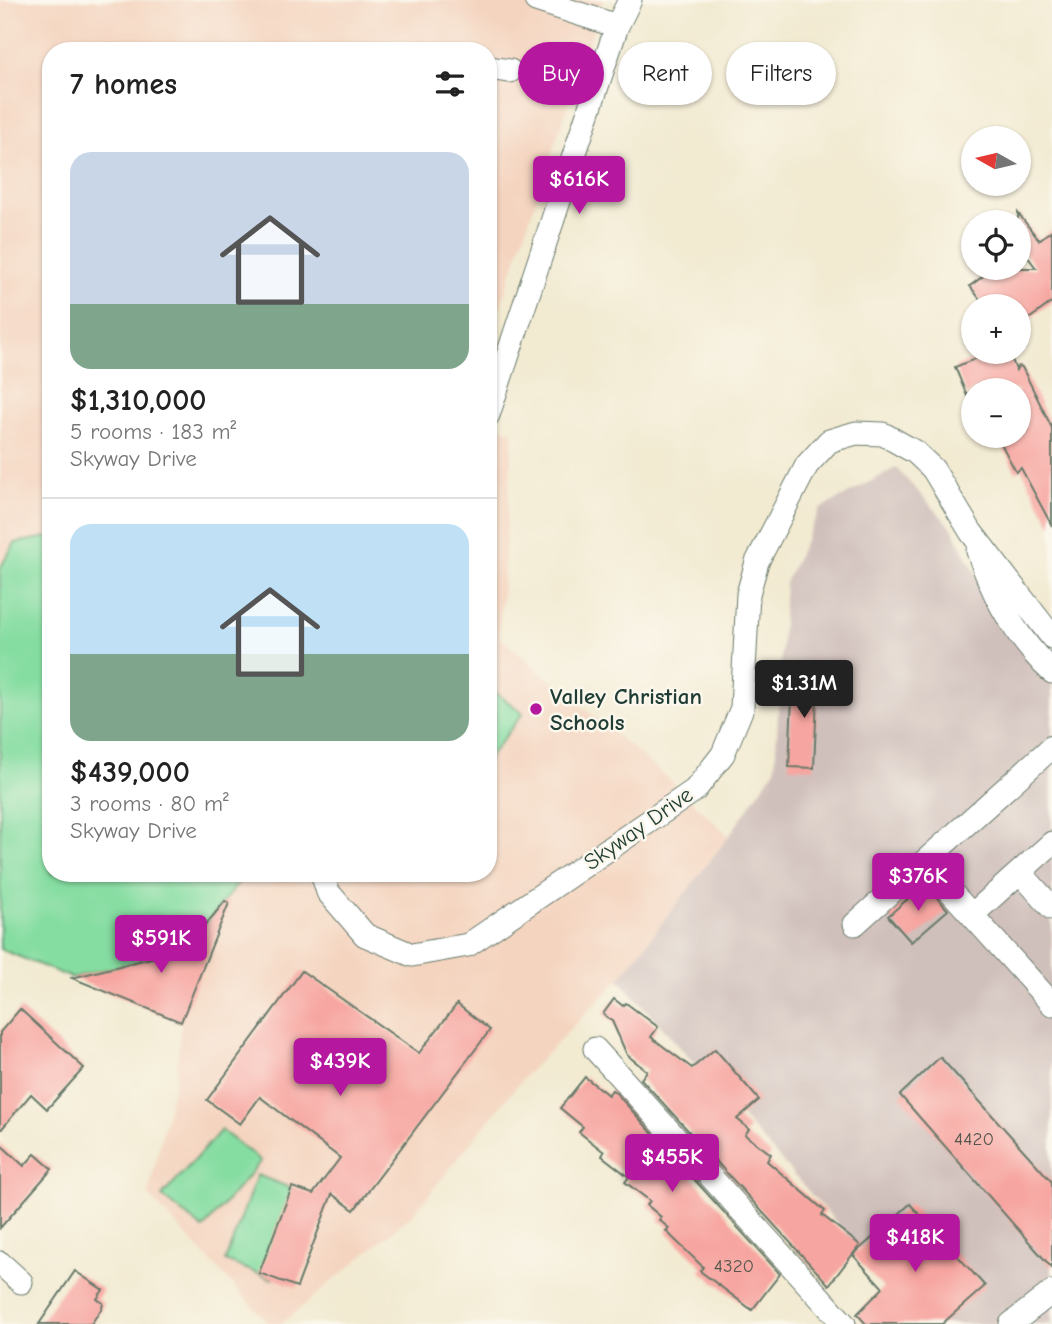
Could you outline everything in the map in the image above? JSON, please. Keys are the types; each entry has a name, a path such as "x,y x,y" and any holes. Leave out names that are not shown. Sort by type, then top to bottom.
{"street":[{"path":"536,0 617,26"},
{"path":"497,388 617,26 630,0"},
{"name":"Skyway Drive","path":"325,882 328,892 365,935 412,955 468,946 695,790 723,754 741,708 748,594 757,562 807,465 829,441 856,433 883,435 915,452 933,469 971,531 1052,637"},
{"name":"Skyway Drive","path":"971,531 991,591 1037,658 1052,672"},
{"path":"855,924 1052,747"},
{"path":"972,915 1052,843"},
{"path":"925,862 1052,1004"},
{"path":"1020,872 1052,908"},
{"path":"595,1049 844,1324"},
{"path":"0,1263 21,1282"},
{"path":"1011,1324 1036,1316 1052,1292"}],"shaded area":[{"name":"Valley Christian Schools","path":"0,0 603,0 589,42 518,42 518,105 568,105 497,316 497,42 42,42 42,882 497,882 497,426 513,432 499,637 670,780 729,836 619,979 524,1077 412,1215 281,1324 270,1324 148,1195 176,1075 181,1023 0,949"},
{"path":"896,468 952,528 987,595 1052,682 1052,1324 927,1324 619,979 729,836 775,769 785,583 820,509"}],"green space":[{"path":"42,538 42,882 239,882 186,949 72,978 0,949 0,568 15,543"},
{"path":"497,694 523,713 497,747"},
{"path":"221,1130 261,1161 203,1229 162,1196"},
{"path":"257,1175 304,1193 272,1279 225,1261"}],"building":[{"path":"1031,230 1039,240 1052,230 1052,302 1031,317 1031,294 976,294 970,286 978,280 1031,280 1031,268 1036,268 1031,261"},
{"path":"962,364 1014,364 1016,370 1018,366 1022,367 1027,378 961,378 961,382 955,367"},
{"path":"1031,385 1052,428 1052,526 1021,468 1016,472 1003,448 1031,448"},
{"path":"793,672 818,673 814,768 789,767"},
{"path":"925,884 948,910 911,942 888,916"},
{"path":"225,901 229,903 181,1022 72,978 186,949"},
{"path":"302,971 419,1053 457,1004 490,1030 354,1210 332,1194 297,1287 259,1273 292,1187 313,1194 340,1158 260,1097 240,1124 207,1100"},
{"path":"614,999 623,1006 626,1003 658,1027 651,1037 692,1068 715,1049 759,1100 737,1119 749,1129 745,1135 771,1154 767,1161 825,1211 822,1215 860,1245 829,1285 641,1079 647,1071 627,1055 612,1021 603,1014"},
{"path":"20,1009 84,1068 47,1109 31,1094 0,1131 0,1032"},
{"path":"940,1057 1052,1182 1052,1268 900,1095"},
{"path":"585,1077 608,1095 612,1090 616,1093 780,1274 752,1310 700,1271 703,1267 666,1231 669,1228 659,1220 661,1217 647,1205 650,1201 625,1182 629,1177 602,1156 604,1152 579,1132 583,1127 560,1108"},
{"path":"0,1144 24,1166 35,1154 52,1169 0,1228"},
{"path":"910,1204 985,1286 942,1324 866,1324 857,1314 883,1288 853,1255"},
{"path":"75,1271 103,1290 97,1299 103,1303 102,1308 91,1324 39,1324"}],"place":[{"name":"Valley Christian Schools","path":"536,709"}]}
